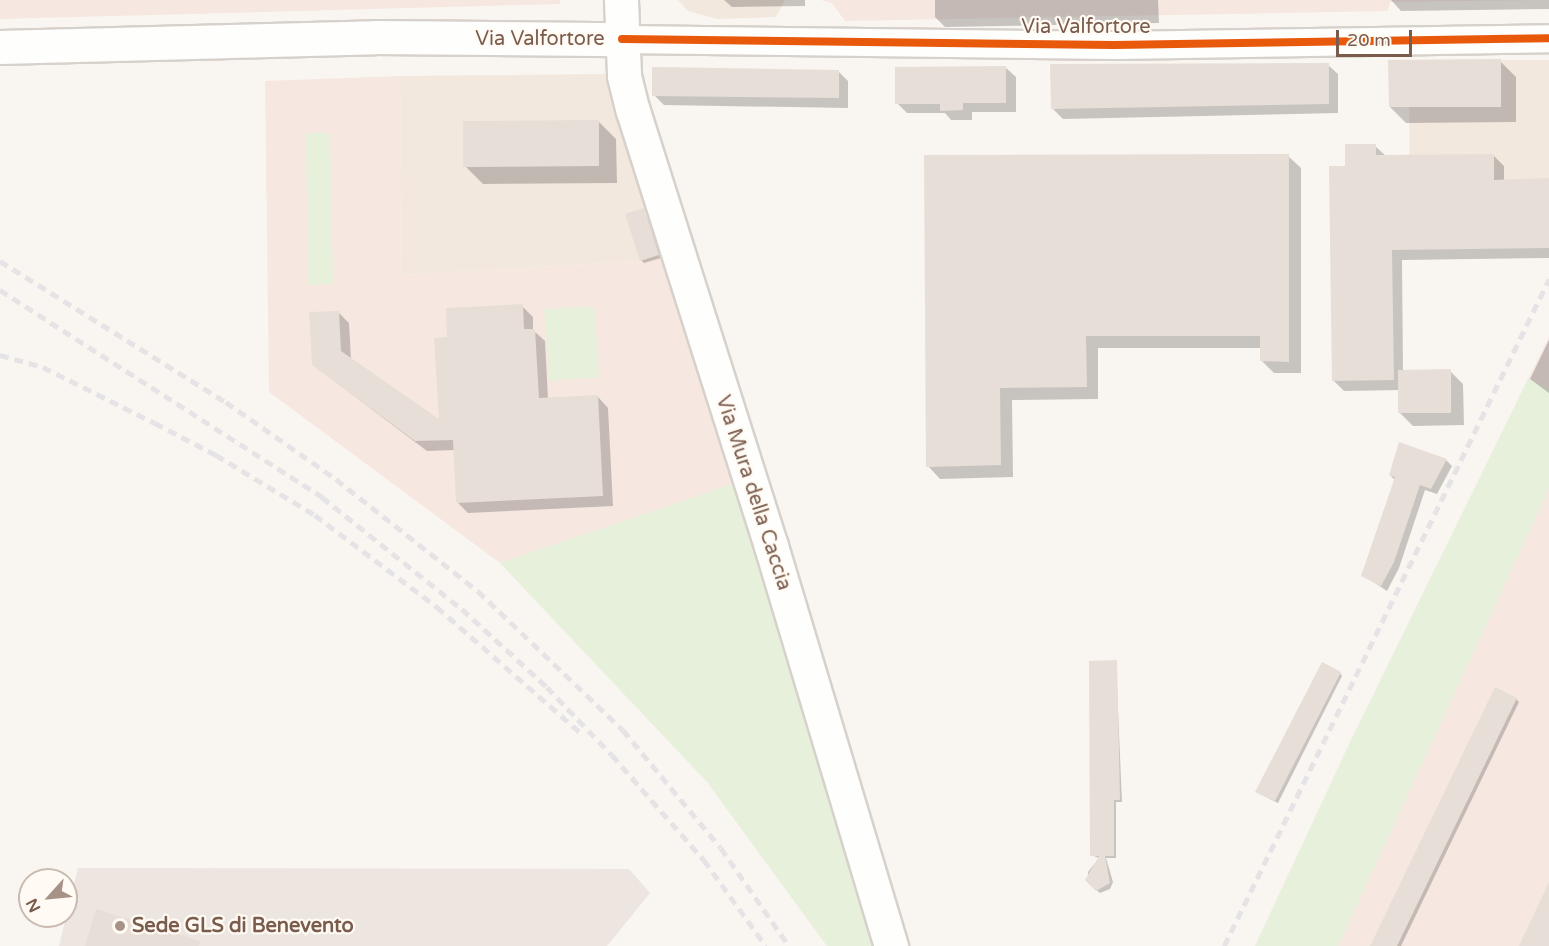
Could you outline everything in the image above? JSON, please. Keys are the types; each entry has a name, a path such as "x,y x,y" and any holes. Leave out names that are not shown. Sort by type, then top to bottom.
{"main road":[{"name":"Via Mura della Caccia","path":"621,0 624,76 633,111 702,336 771,546 891,946"},
{"name":"Via Valfortore","path":"0,47 375,38 622,39"}],"street":[{"name":"Via Valfortore","path":"622,39 1114,45 1549,38"}],"shaded area":[{"path":"0,0 560,0 560,4 0,19"},
{"path":"678,0 785,0 776,17 717,19 688,11"},
{"path":"821,0 1546,0 1390,2 1388,11 845,21 832,3"},
{"path":"1409,60 1549,60 1549,224 1410,223"},
{"path":"612,74 668,252 640,261 402,275 400,76"},
{"path":"400,76 402,275 640,261 668,252 739,482 500,563 269,392 265,81"},
{"path":"1549,337 1549,389 1528,379"},
{"path":"1549,488 1549,946 1338,946"},
{"path":"78,868 629,869 650,893 607,946 59,946 63,928 78,928"}],"green space":[{"path":"306,133 330,133 333,284 308,285"},
{"path":"594,306 599,377 549,381 544,309"},
{"path":"1528,379 1549,389 1549,488 1338,946 1255,946 1351,740"},
{"path":"739,482 883,946 827,946 707,782 500,563"}],"building":[{"path":"1501,59 1501,107 1389,107 1388,60"},
{"path":"1329,63 1329,104 1051,109 1050,64"},
{"path":"1006,66 1006,103 963,103 963,110 940,111 940,104 895,104 895,67"},
{"path":"652,67 839,70 839,98 652,96"},
{"path":"599,120 599,166 463,167 463,121"},
{"path":"1345,144 1376,144 1376,155 1494,154 1494,180 1549,178 1549,248 1392,250 1394,380 1332,381 1329,166 1345,166"},
{"path":"1289,154 1289,362 1260,361 1260,336 1086,336 1087,387 1000,388 1001,465 926,467 924,155"},
{"path":"644,208 659,255 640,261 625,214"},
{"path":"523,304 524,329 535,329 539,398 598,395 603,496 456,503 453,440 415,441 312,365 309,312 339,311 341,351 439,419 434,338 447,337 446,308"},
{"path":"1451,369 1451,413 1398,413 1398,370"},
{"path":"1399,442 1447,459 1431,489 1420,485 1394,562 1381,586 1361,576 1395,477 1389,475"},
{"path":"1117,660 1120,800 1114,800 1114,856 1105,856 1110,883 1096,891 1085,880 1099,856 1090,856 1089,661"},
{"path":"1322,662 1341,672 1275,801 1255,792"},
{"path":"1495,687 1517,698 1397,946 1370,946"},
{"path":"1549,882 1549,946 1519,946"},
{"name":"Sede GLS di Benevento","path":"96,909 200,941 199,946 85,946"}],"railway":[{"path":"0,261 226,402 336,479 478,591 623,730 721,848 789,946"},
{"path":"1224,946 1549,279"},
{"path":"0,290 322,497 462,609 547,687 612,755 704,860 766,946"},
{"path":"0,355 43,367 155,423 216,455 315,515 437,607 582,734"}],"cycle path":[{"path":"622,39 1114,45 1549,38"}],"place":[{"name":"Sede GLS di Benevento","path":"120,926"}]}
